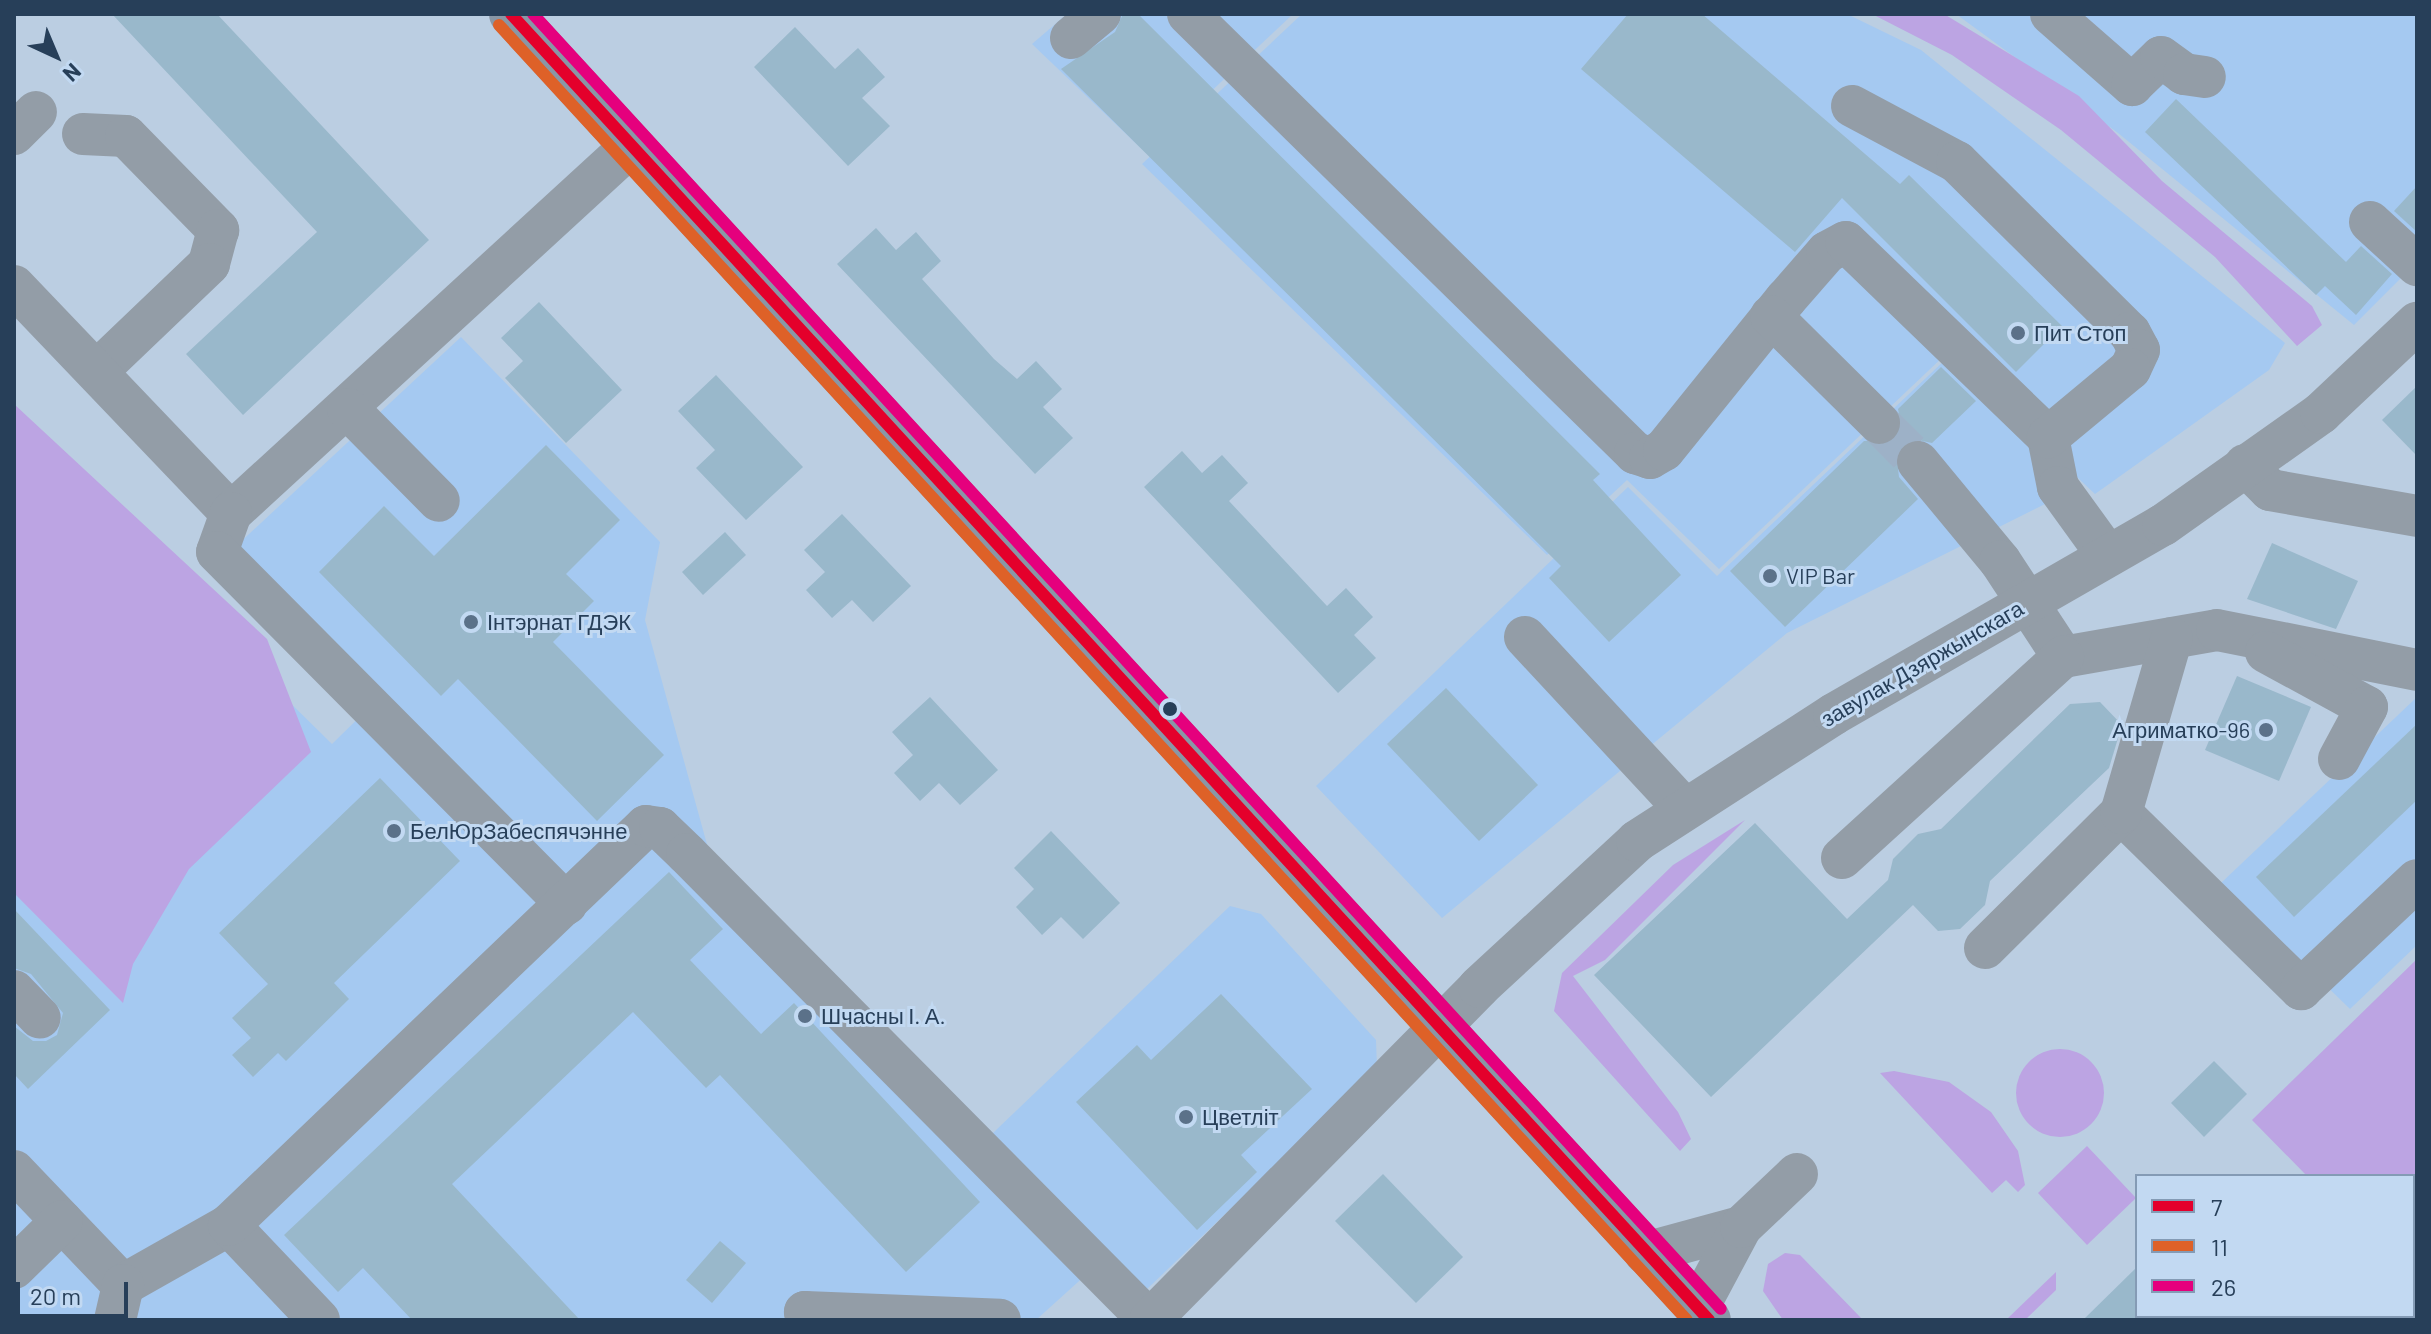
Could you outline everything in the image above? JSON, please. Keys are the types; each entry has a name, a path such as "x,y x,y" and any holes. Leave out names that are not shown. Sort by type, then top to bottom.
{"main road":[{"path":"511,14 1442,1024 1703,1314"}],"street":[{"path":"1188,14 1635,453 1650,458 1664,450 1771,316 1827,252 1846,242 2048,437 2058,487 2108,556"},
{"path":"2051,14 2132,85 2161,57 2184,74 2205,77"},
{"path":"1852,106 1957,162 2130,333 2139,350 2130,369 2048,437"},
{"path":"83,134 126,136 218,230 209,264 98,370"},
{"path":"566,904 217,552 231,513 348,409 631,146"},
{"path":"2370,222 2417,265"},
{"path":"14,286 98,370 231,513"},
{"path":"1771,316 1879,423"},
{"name":"завулак Дзяржынскага","path":"1150,1320 1442,1024 1683,807 2108,556 2321,413 2417,323"},
{"path":"348,409 439,501"},
{"path":"1918,462 2026,602 2063,657"},
{"path":"2245,465 2270,490 2417,516"},
{"path":"1842,858 2063,657 2172,638 2230,632 2417,670"},
{"path":"2230,632 2367,707 2339,759"},
{"path":"1525,637 1683,807"},
{"path":"1985,948 2121,813 2172,638"},
{"path":"2121,813 2301,989 2417,880"},
{"path":"14,1171 62,1221 119,1302 229,1225 646,826 660,828 1150,1320"},
{"path":"1703,1314 1741,1227 1797,1174"},
{"path":"14,1268 62,1221"},
{"path":"229,1225 319,1320"},
{"path":"1645,1253 1741,1227"},
{"path":"797,1317 1000,1320"}],"shaded area":[{"path":"1067,14 1293,14 1146,153 1032,44"},
{"path":"1302,14 1847,14 1921,50 2285,343 2269,370 2095,494 1946,354 1719,569 1627,480 1547,555 1142,164"},
{"path":"1872,14 1944,14 2079,96 2162,181 2312,306 2322,325 2297,346 2215,257 2061,130 1952,55"},
{"path":"1956,14 2417,14 2417,262 2354,325 2118,133"},
{"path":"461,337 660,542 645,620 708,848 993,1133 1230,906 1261,914 1376,1040 1377,1068 1145,1291 1109,1254 1036,1320 14,1320 14,431 332,744 379,698 234,548"},
{"path":"1947,358 2079,487 1787,633 1442,918 1316,786 1628,487 1717,576"},
{"path":"14,404 267,639 311,752 189,869 133,964 123,1003 14,893"},
{"path":"2417,697 2417,945 2350,1009 2221,883"},
{"path":"1745,820 1605,960 1573,976 1678,1112 1691,1139 1680,1151 1554,1011 1562,973 1673,865"},
{"path":"2417,959 2415,1251 2415,1174 2305,1174 2252,1120"},
{"path":"2051,1049 2069,1049 2085,1056 2097,1068 2104,1084 2104,1102 2097,1118 2085,1130 2069,1137 2051,1137 2035,1130 2023,1118 2016,1102 2016,1084 2023,1068 2035,1056"},
{"path":"1894,1071 1949,1082 1991,1112 2018,1151 2025,1185 2018,1192 2006,1180 1992,1193 1880,1073"},
{"path":"2087,1146 2135,1199 2087,1245 2038,1193"},
{"path":"1785,1253 1800,1255 1863,1320 1783,1320 1763,1291 1768,1264"},
{"path":"2056,1272 2056,1290 2025,1320 2006,1320"}],"building":[{"path":"112,14 217,14 429,240 243,415 186,354 317,232"},
{"path":"1123,14 1138,14 1600,474 1593,480 1681,575 1609,642 1549,578 1561,566 1061,69 1115,32"},
{"path":"1628,14 1702,14 1900,184 1909,175 2062,326 2016,372 1842,198 1795,252 1581,69"},
{"path":"795,27 835,69 858,48 885,77 862,98 890,126 848,166 754,67"},
{"path":"2176,99 2346,262 2361,246 2392,274 2356,315 2325,286 2316,295 2145,132"},
{"path":"2417,186 2417,232 2394,211"},
{"path":"876,228 896,250 916,232 941,261 922,279 994,359 1017,379 1036,361 1062,389 1043,407 1073,438 1035,474 837,264"},
{"path":"539,302 622,390 566,443 505,378 523,361 501,338"},
{"path":"1941,367 1976,401 1932,443 1913,439 1896,453 1899,477 1918,499 1785,627 1730,571 1864,441 1895,440 1902,428 1898,409"},
{"path":"716,375 803,467 746,520 696,468 715,450 678,411"},
{"path":"2417,386 2417,456 2382,420"},
{"name":"Інтэрнат ГДЭК","path":"546,445 620,520 566,574 594,601 553,642 664,755 597,821 458,679 441,696 319,572 384,506 434,556"},
{"path":"1182,451 1202,473 1222,455 1248,483 1229,501 1327,606 1346,588 1373,617 1354,635 1376,658 1338,693 1144,487"},
{"path":"842,514 911,586 873,622 852,600 832,618 806,590 825,572 804,550"},
{"path":"725,532 746,555 703,595 682,572"},
{"path":"2272,543 2358,581 2336,629 2247,599"},
{"path":"2237,676 2311,707 2279,781 2205,750"},
{"path":"1446,688 1538,785 1479,841 1387,744"},
{"path":"930,697 998,770 960,805 939,783 920,801 894,773 913,755 892,732"},
{"path":"2100,702 2122,725 2109,768 1990,881 1985,905 1960,929 1938,931 1913,905 1711,1097 1594,975 1755,823 1847,919 1888,880 1893,859 1918,834 1941,829 2070,704"},
{"path":"2417,724 2417,800 2294,917 2256,877"},
{"path":"380,778 460,861 334,983 349,999 286,1061 278,1053 253,1077 232,1055 251,1038 232,1018 268,984 219,933"},
{"path":"1051,831 1120,903 1083,939 1061,917 1042,935 1016,907 1034,889 1014,868"},
{"path":"669,872 723,929 690,960 761,1034 794,1003 980,1202 906,1272 720,1075 706,1088 633,1012 452,1184 580,1320 412,1320 363,1268 338,1292 284,1235"},
{"path":"14,909 110,1010 28,1089 14,1074 14,1026 33,1041 46,1041 57,1035 63,1013 31,974 14,968"},
{"name":"Цветліт","path":"1221,994 1312,1089 1241,1155 1257,1172 1197,1230 1076,1102 1137,1045 1151,1060"},
{"path":"2214,1061 2247,1094 2204,1137 2171,1103"},
{"path":"1383,1174 1463,1257 1416,1303 1335,1221"},
{"path":"720,1241 746,1263 712,1303 686,1280"},
{"path":"2135,1269 2137,1320 2083,1320"}],"tunnel":[{"path":"1879,423 1918,462"}],"transit line":[{"name":"7","path":"511,14 1709,1320"},
{"name":"26","path":"533,14 1721,1309"},
{"name":"11","path":"499,25 1687,1320"}],"place":[{"name":"Пит Стоп","path":"2018,333"},
{"name":"VIP Bar","path":"1770,576"},
{"name":"Інтэрнат ГДЭК","path":"471,622"},
{"name":"Агриматко-96","path":"2266,730"},
{"name":"БелЮрЗабеспячэнне","path":"394,831"},
{"name":"Шчасны І. А.","path":"805,1016"},
{"name":"Цветліт","path":"1186,1117"}]}
